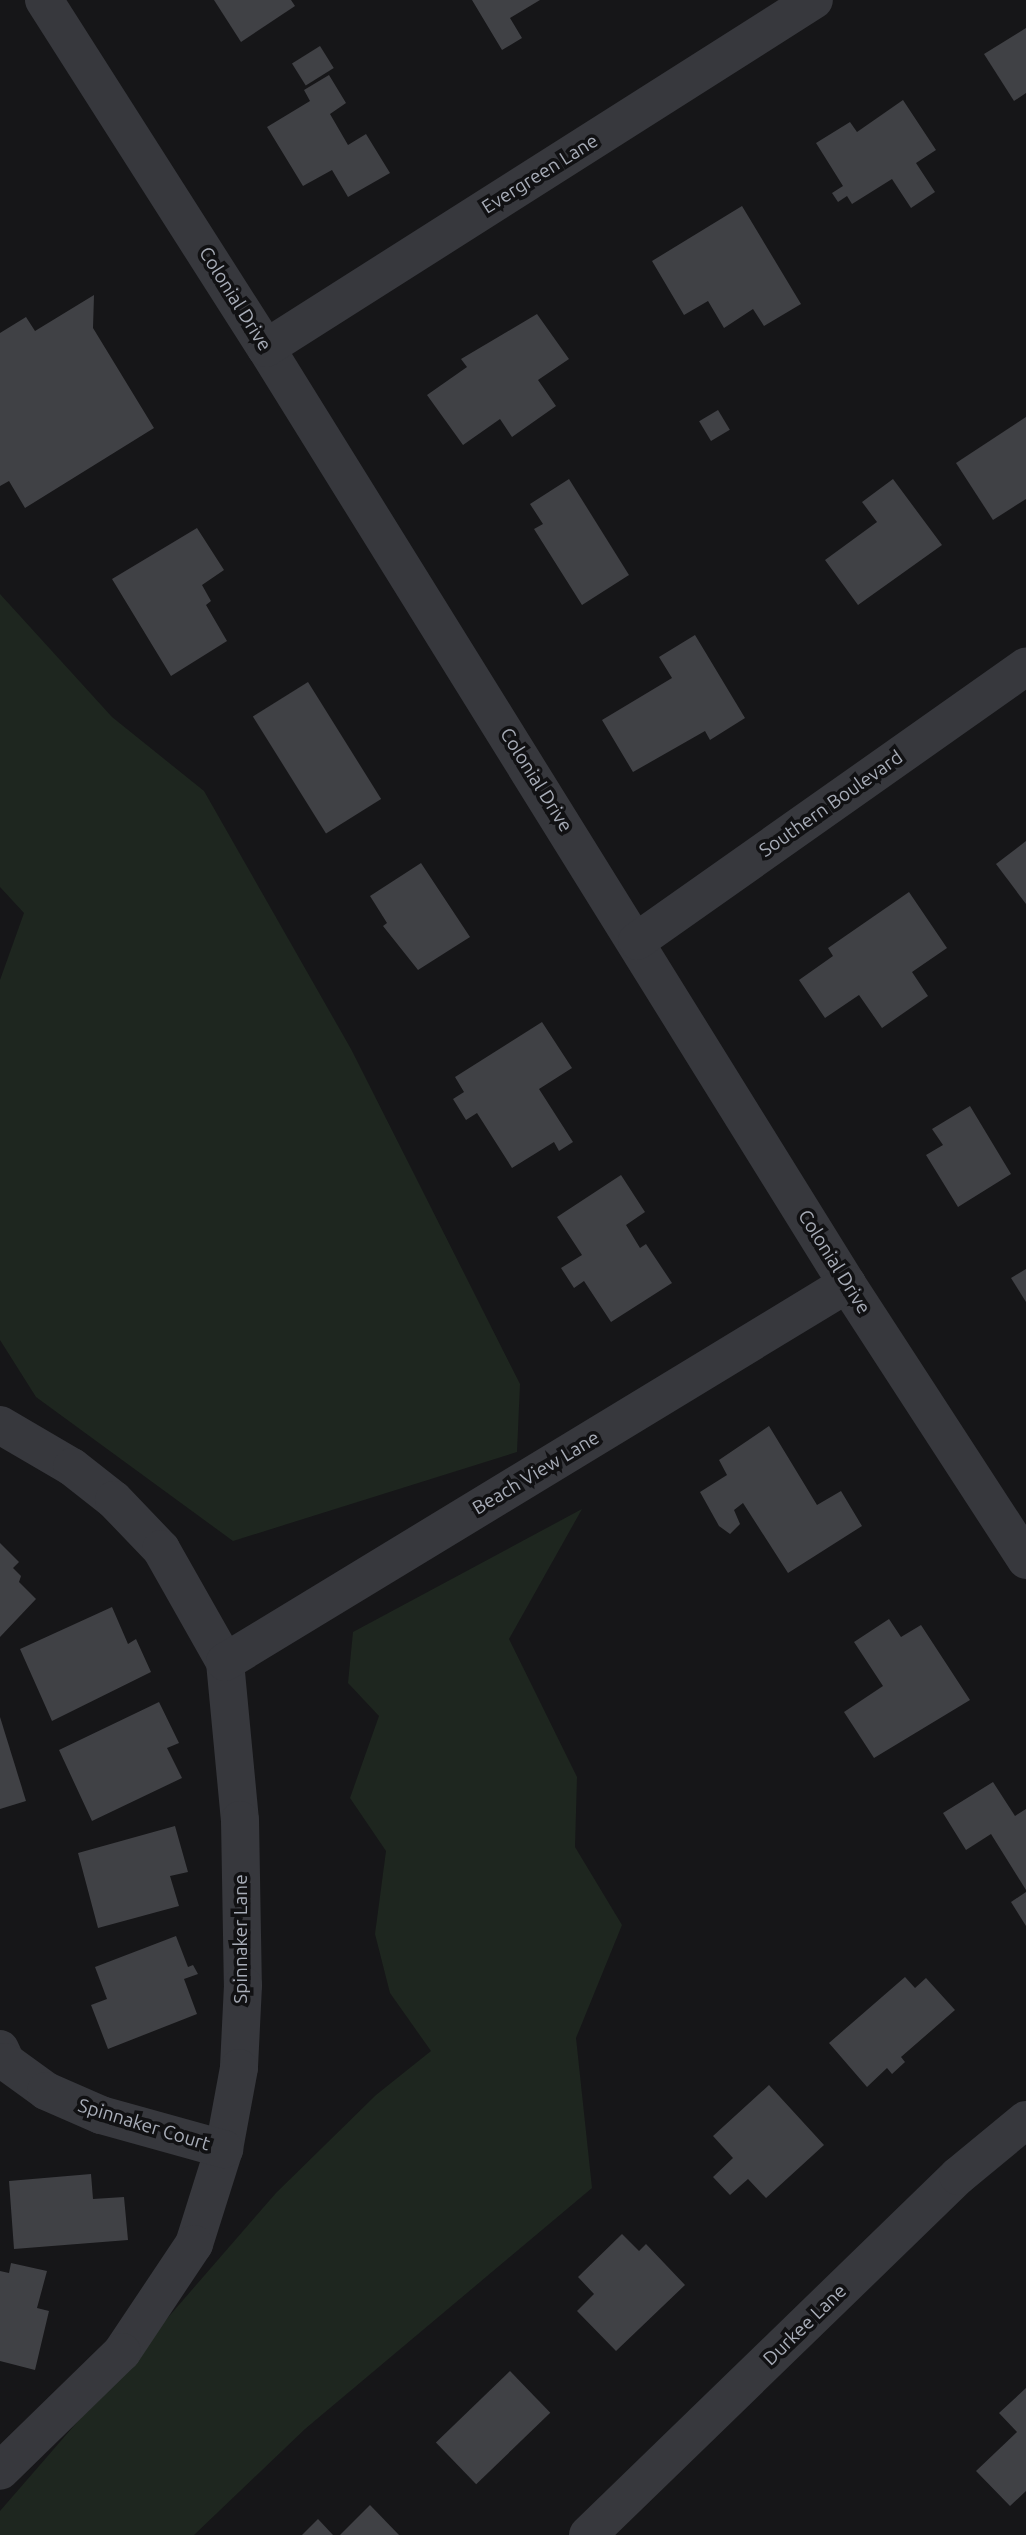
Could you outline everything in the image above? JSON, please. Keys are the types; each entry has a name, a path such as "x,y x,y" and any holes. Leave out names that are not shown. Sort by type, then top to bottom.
{"street":[{"name":"Colonial Drive","path":"44,0 266,348 847,1284 1026,1560"},
{"name":"Evergreen Lane","path":"266,348 814,0"},
{"name":"Southern Boulevard","path":"637,942 1026,667"},
{"name":"Beach View Lane","path":"225,1662 847,1284"},
{"name":"Spinnaker Lane","path":"0,1425 72,1467 114,1500 161,1549 225,1662 240,1820 243,1985 239,2068 224,2149 194,2244 159,2303 122,2352 0,2471"},
{"name":"Spinnaker Court","path":"0,2049 6,2062 46,2091 101,2115 224,2149"},
{"name":"Durkee Lane","path":"588,2535 958,2176 1026,2120"}],"shaded area":[{"path":"0,594 112,717 204,791 351,1049 520,1384 517,1452 233,1541 36,1397 0,1340 0,980 24,913 0,887"},
{"path":"582,1509 509,1639 577,1777 575,1847 622,1925 576,2038 592,2188 305,2429 194,2535 0,2535 0,2511 276,2193 376,2095 431,2051 390,1993 375,1934 386,1851 350,1798 379,1716 348,1683 353,1632"}],"building":[{"path":"214,0 291,0 295,6 241,42"},
{"path":"472,0 540,0 510,18 522,38 502,50"},
{"path":"1026,28 1026,93 1014,101 984,54"},
{"path":"320,46 334,68 306,86 292,63"},
{"path":"329,75 346,103 330,114 348,145 366,134 390,173 348,197 332,170 303,186 267,127 310,101 304,90"},
{"path":"903,100 936,150 916,163 935,192 911,208 892,179 852,204 847,196 838,202 832,193 843,186 816,143 850,122 857,132"},
{"path":"742,206 801,304 764,326 753,309 724,328 708,301 684,315 652,261"},
{"path":"94,295 93,328 154,428 25,508 9,481 0,486 0,333 26,317 35,331"},
{"path":"537,314 569,359 538,380 556,406 512,437 500,419 463,445 427,395 467,367 461,359"},
{"path":"718,410 730,430 711,441 699,421"},
{"path":"1026,417 1026,499 993,520 956,463"},
{"path":"569,479 629,575 582,605 534,529 543,524 530,504"},
{"path":"893,479 942,545 858,605 825,560 877,522 862,502"},
{"path":"197,528 224,570 202,585 211,601 206,605 227,641 171,676 112,579"},
{"path":"695,635 745,718 710,740 705,731 633,772 602,720 672,678 659,657"},
{"path":"308,682 381,799 326,833 253,716"},
{"path":"1026,841 1026,904 996,864"},
{"path":"421,863 470,937 418,970 383,926 387,923 370,896"},
{"path":"909,892 947,948 912,972 928,996 882,1028 859,995 825,1018 799,980 833,956 828,948"},
{"path":"542,1022 572,1068 539,1089 573,1142 559,1151 554,1142 512,1168 477,1113 466,1120 453,1099 464,1092 455,1077"},
{"path":"970,1106 1011,1174 958,1207 926,1155 943,1145 932,1129"},
{"path":"621,1175 645,1212 626,1225 640,1248 646,1244 672,1283 611,1322 584,1281 574,1288 561,1268 582,1255 557,1217"},
{"path":"1026,1269 1026,1302 1011,1278"},
{"path":"769,1426 817,1505 841,1491 862,1526 788,1573 743,1503 734,1510 740,1524 730,1534 719,1526 700,1492 727,1475 719,1460"},
{"path":"0,1543 19,1562 13,1568 21,1576 19,1582 36,1599 0,1637"},
{"path":"112,1607 128,1644 136,1639 151,1672 52,1721 20,1649"},
{"path":"889,1619 901,1637 921,1625 970,1700 874,1758 844,1712 883,1686 854,1642"},
{"path":"159,1702 179,1743 167,1748 182,1778 92,1821 59,1750"},
{"path":"0,1717 26,1801 0,1809"},
{"path":"993,1782 1015,1816 1026,1809 1026,1890 991,1834 966,1850 943,1813"},
{"path":"175,1826 188,1872 170,1876 179,1906 98,1928 78,1853"},
{"path":"1026,1892 1026,1926 1011,1902"},
{"path":"176,1936 188,1967 193,1965 198,1974 184,1979 197,2014 108,2049 91,2005 107,1999 95,1967"},
{"path":"905,1977 915,1988 926,1978 955,2010 901,2057 905,2062 892,2074 887,2068 867,2087 829,2043"},
{"path":"769,2085 824,2145 766,2198 748,2179 730,2195 713,2177 733,2158 713,2136"},
{"path":"91,2174 93,2199 124,2197 128,2240 14,2249 9,2181"},
{"path":"622,2234 639,2251 646,2244 685,2285 616,2351 577,2311 594,2294 578,2277"},
{"path":"11,2263 47,2271 37,2308 49,2311 35,2370 0,2361 0,2271 9,2273"},
{"path":"510,2371 550,2413 476,2484 436,2443"},
{"path":"1026,2388 1026,2491 1010,2506 976,2471 1017,2432 999,2413"},
{"path":"370,2505 399,2535 340,2535"},
{"path":"318,2519 333,2535 302,2535"}]}
